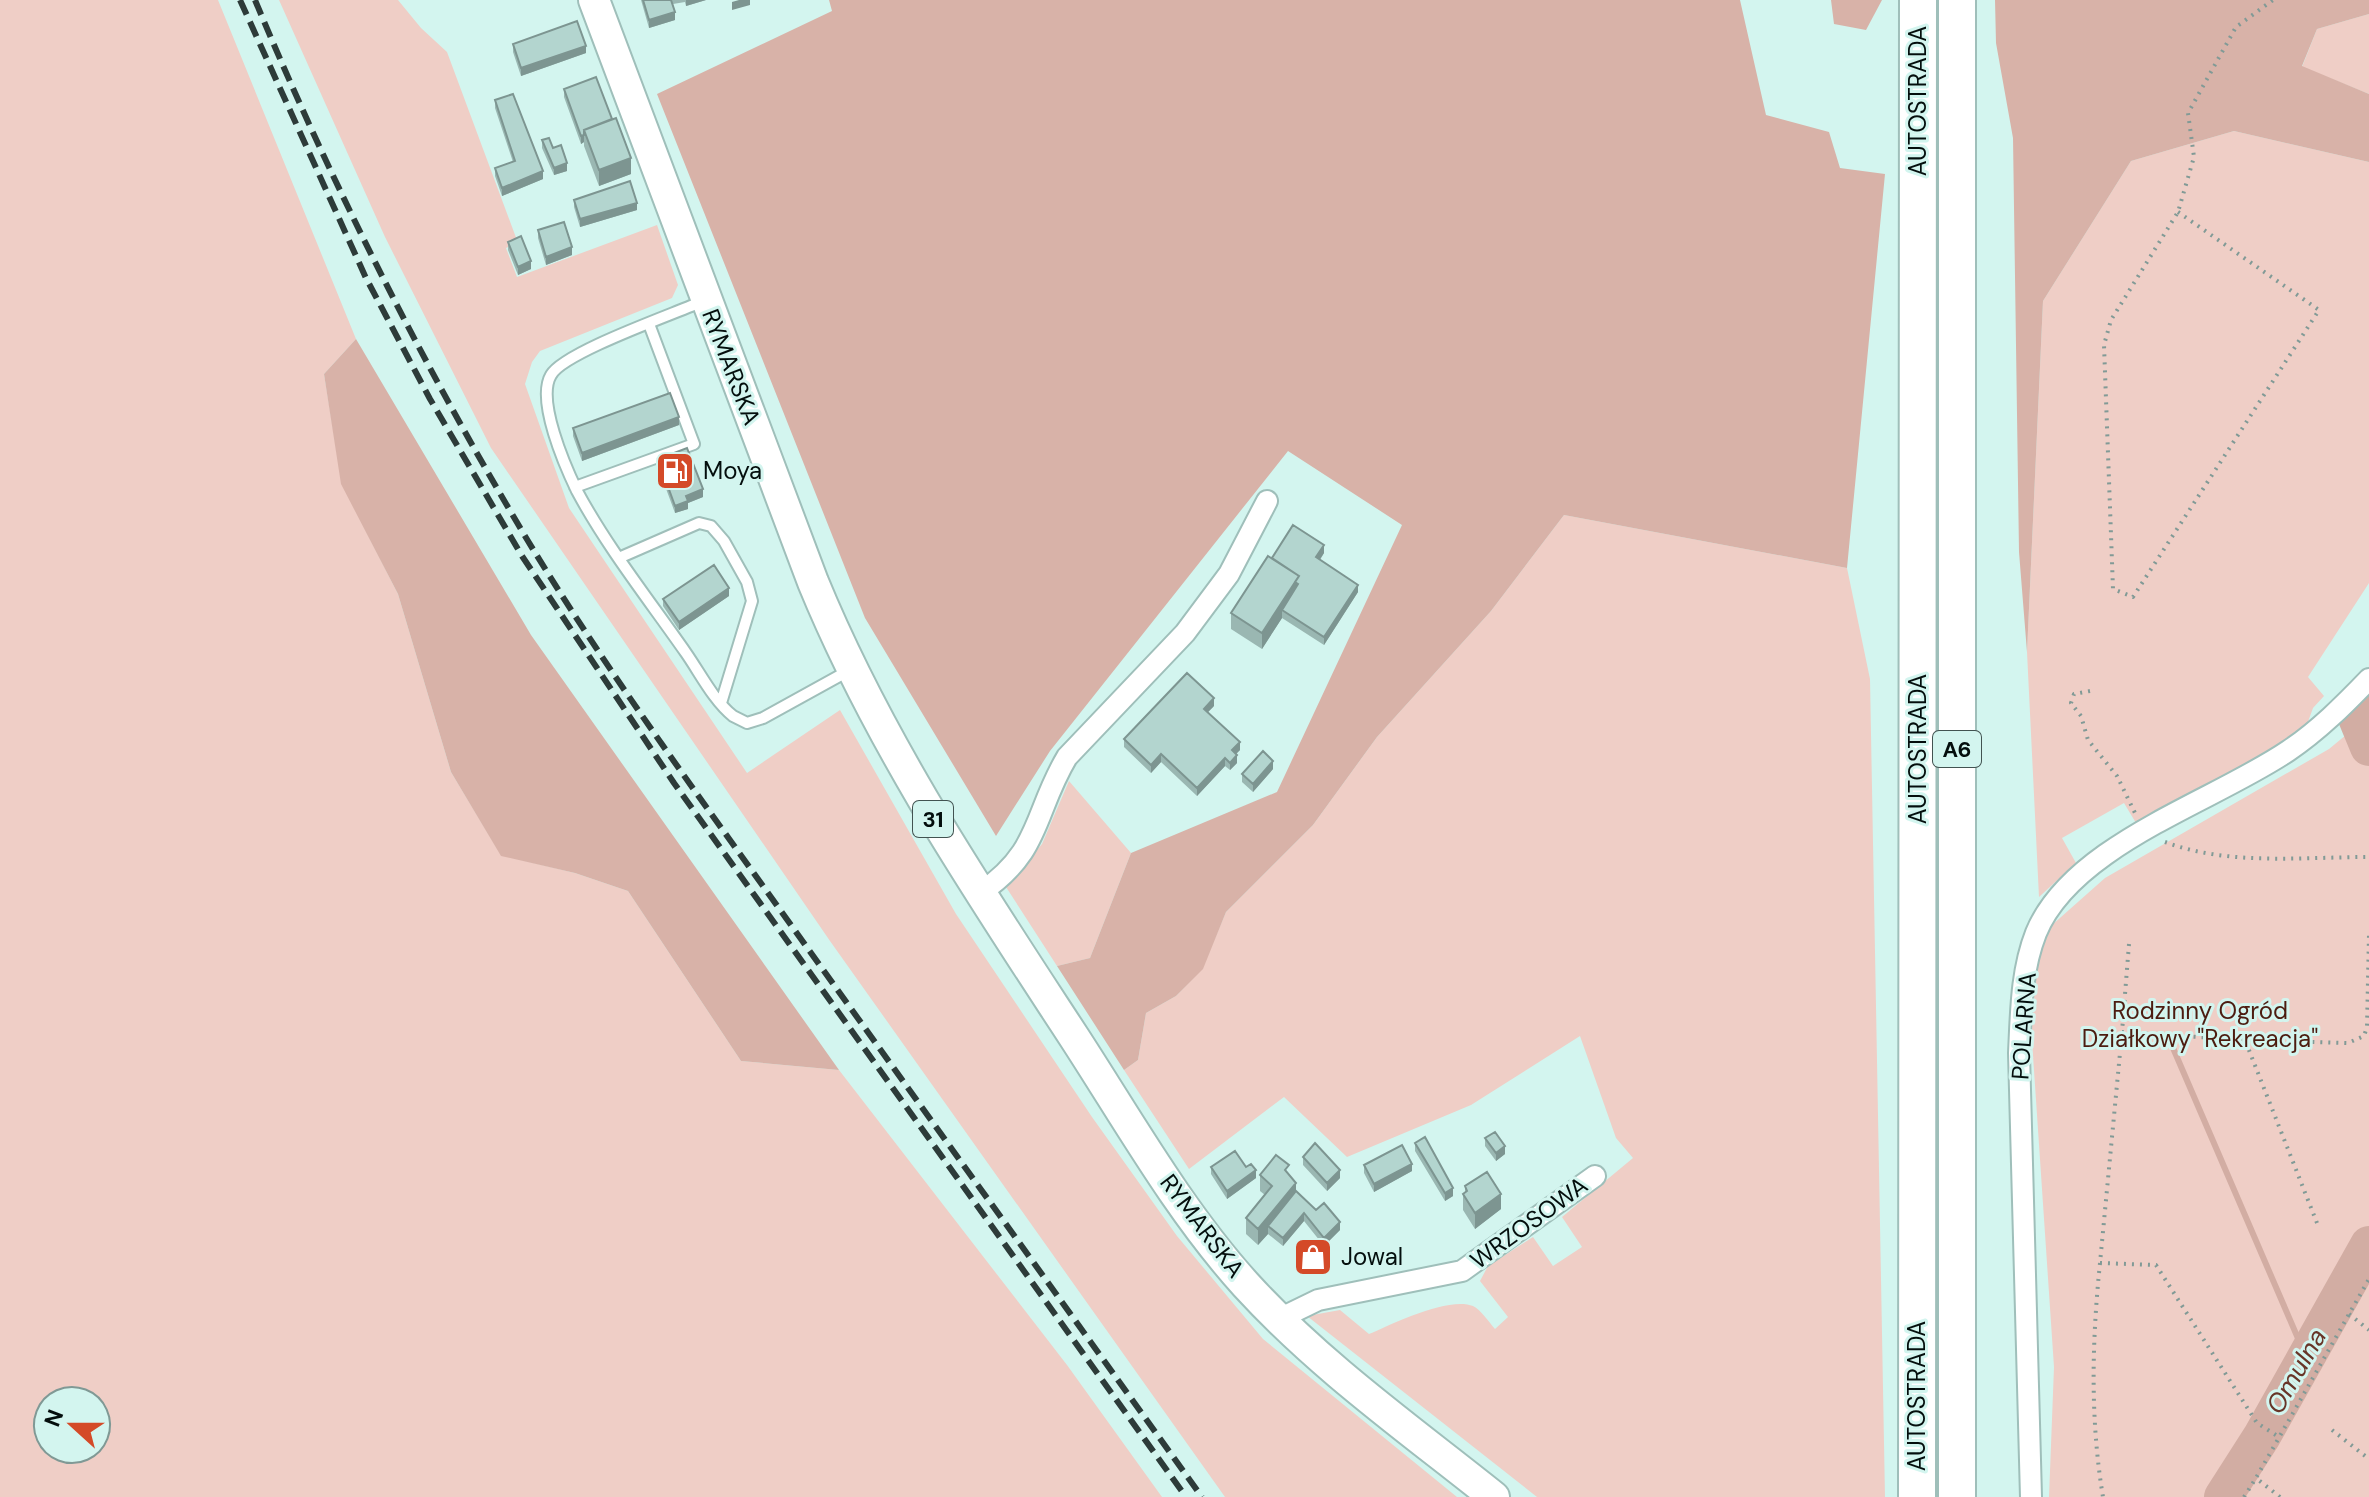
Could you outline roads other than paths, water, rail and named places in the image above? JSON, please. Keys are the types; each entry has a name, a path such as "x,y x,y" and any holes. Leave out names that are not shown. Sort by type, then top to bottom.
{"highway":[{"name":"AUTOSTRADA","path":"1917,1497 1918,0"},
{"name":"AUTOSTRADA","path":"1957,0 1957,1497"}],"main road":[{"name":"RYMARSKA","path":"594,0 813,582 851,669 912,784 1162,1172 1216,1248 1279,1319 1377,1404 1494,1497"}],"street":[{"path":"980,893 1012,867 1029,846 1054,779 1067,757 1185,633 1229,574 1267,501"},
{"name":"POLARNA","path":"2031,1497 2019,1067 2023,982 2037,932 2050,909 2081,874 2142,834 2288,751 2321,727 2369,679"},
{"name":"WRZOSOWA","path":"1279,1319 1318,1300 1462,1271 1595,1176"}],"lane":[{"path":"705,301 561,364 549,379 546,402 549,415 575,487 721,703 740,721 755,722 851,669"},
{"path":"575,487 694,444 649,324"},
{"path":"621,557 699,523 711,526 724,541 747,582 752,601 721,703"}],"waterway":[{"name":"Omulna","path":"2369,699 2355,713 2369,747"},
{"path":"2170,1041 2306,1357"},
{"name":"Omulna","path":"2223,1497 2262,1436 2369,1245"}],"railway":[{"path":"240,0 366,278 430,399 522,556 674,783 1186,1497"},
{"path":"255,0 316,139 416,343 560,593 699,796 1202,1497"}],"place":[{"name":"Moya","path":"675,471"},
{"name":"Jowal","path":"1313,1257"}],"park label":[{"name":"Rodzinny Ogród Działkowy \"Rekreacja\"","path":"2200,1025"}]}
